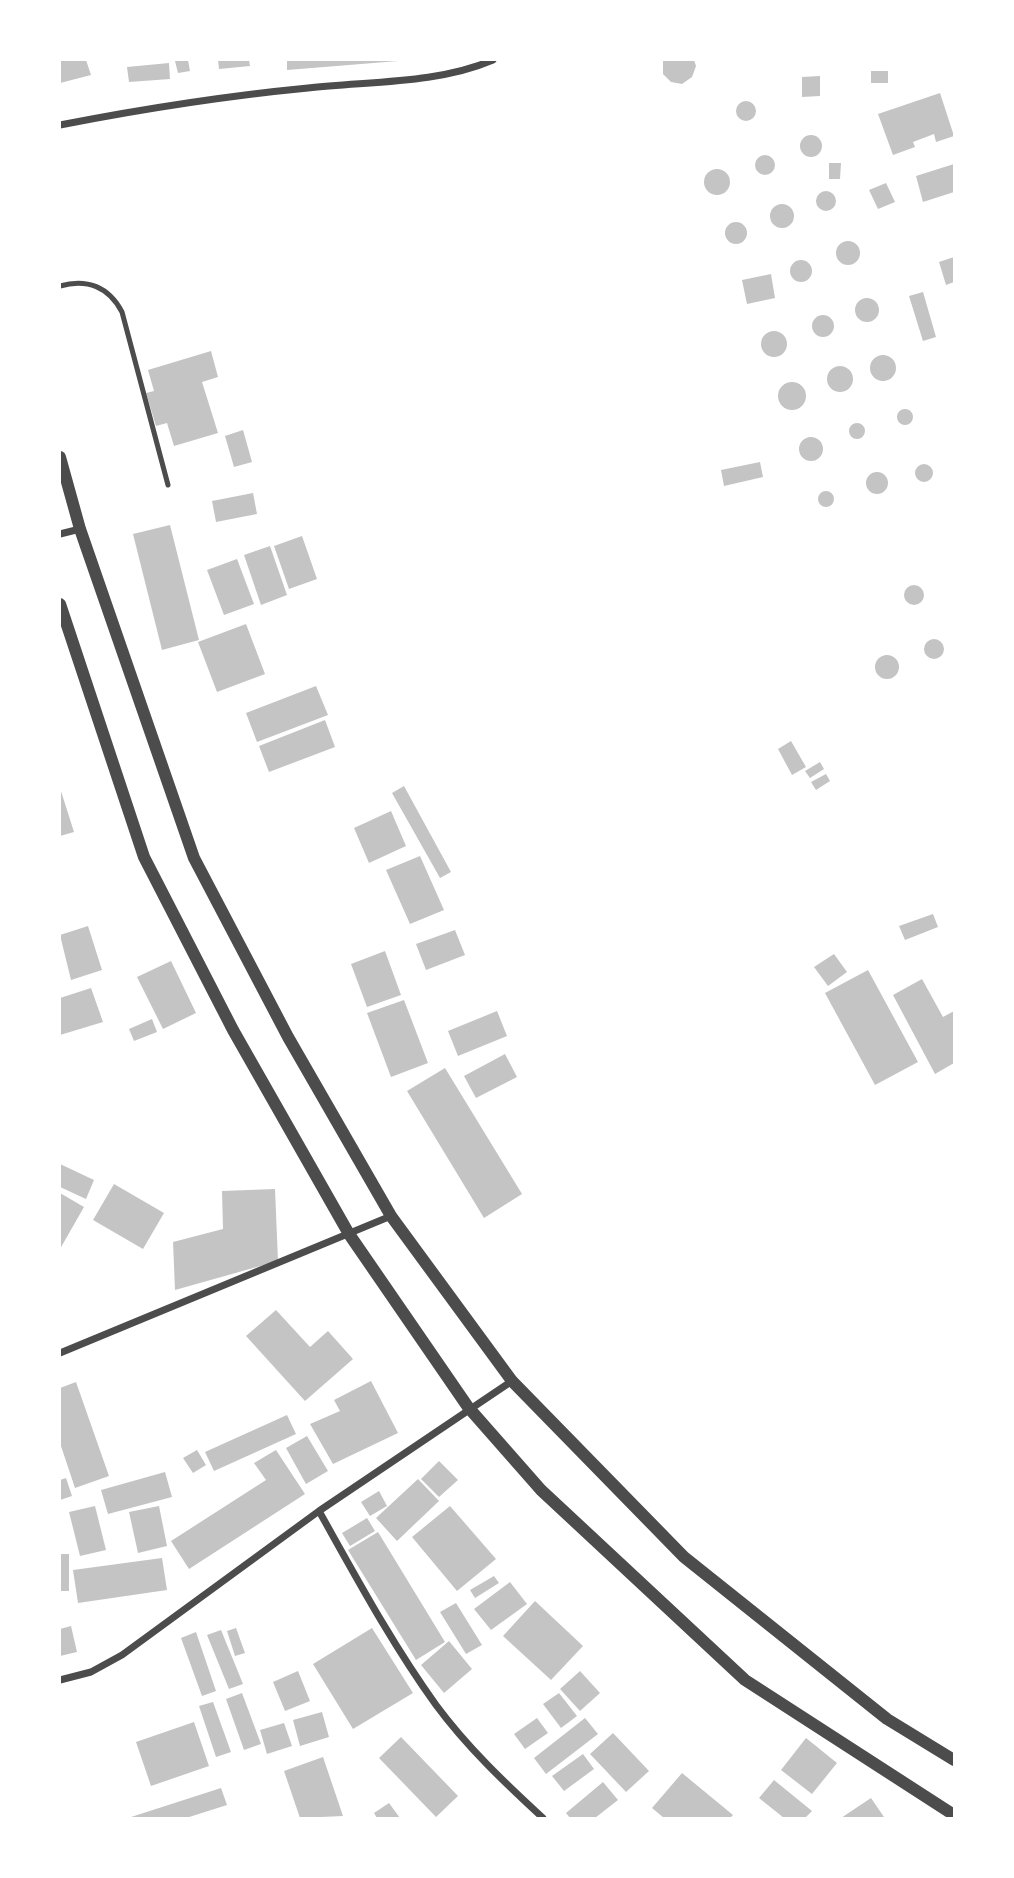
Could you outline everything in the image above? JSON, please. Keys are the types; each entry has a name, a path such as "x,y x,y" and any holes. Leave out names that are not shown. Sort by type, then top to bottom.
{"street":[{"path":"469,60 471,69"},
{"path":"60,125 258,93 398,78 433,78 471,69 492,60"},
{"path":"60,457 80,529 194,858 288,1037 391,1216 512,1381 684,1557 887,1719 954,1760"},
{"path":"60,534 80,529"},
{"path":"60,604 144,857 233,1030 349,1234 468,1407 541,1490 745,1680 954,1815"},
{"path":"60,1353 391,1216"},
{"path":"60,1680 91,1672 121,1655 319,1511 468,1407 512,1381"},
{"path":"319,1511 370,1601 436,1705 490,1769 543,1818"}],"lane":[{"path":"60,286 71,283 94,285 113,295 121,313 168,485"}],"building":[{"path":"60,60 86,60 91,75 60,83"},
{"path":"188,60 190,71 178,73 175,61"},
{"path":"218,60 249,60 250,66 219,69"},
{"path":"287,60 398,60 398,61 287,70"},
{"path":"663,60 694,60 696,66 692,77 682,84 671,82 663,74"},
{"path":"169,63 170,79 129,82 127,67"},
{"path":"871,71 888,71 888,83 871,83"},
{"path":"820,76 820,96 802,97 802,77"},
{"path":"940,93 954,136 936,142 934,134 913,142 915,147 893,155 878,114"},
{"path":"742,101 750,101 756,111 750,121 742,121 736,115 736,107"},
{"path":"811,135 819,138 822,146 819,154 811,157 803,154 800,146 803,138"},
{"path":"761,155 769,155 775,165 769,175 761,175 755,169 755,161"},
{"path":"829,163 841,163 840,179 829,179"},
{"path":"954,164 954,192 923,202 916,176"},
{"path":"717,169 726,173 730,182 726,191 717,195 708,191 704,182 708,173"},
{"path":"886,183 895,202 878,209 869,190"},
{"path":"826,191 833,194 836,201 833,208 826,211 819,208 816,201 819,194"},
{"path":"782,204 790,208 794,216 790,224 782,228 774,224 770,216 774,208"},
{"path":"732,222 740,222 747,229 747,237 740,244 732,244 725,237 725,229"},
{"path":"848,241 856,245 860,253 856,261 848,265 840,261 836,253 840,245"},
{"path":"954,257 954,282 946,285 939,262"},
{"path":"801,260 809,263 812,271 809,279 801,282 793,279 790,271 793,263"},
{"path":"771,274 775,298 747,304 742,280"},
{"path":"923,292 936,337 923,341 909,296"},
{"path":"867,298 876,301 879,310 876,319 867,322 858,319 855,310 858,301"},
{"path":"823,315 831,318 834,326 831,334 823,337 815,334 812,326 815,318"},
{"path":"774,331 783,335 787,344 783,353 774,357 765,353 761,344 765,335"},
{"path":"211,351 218,377 202,382 218,433 174,446 167,423 156,426 146,393 154,391 148,370"},
{"path":"883,355 892,359 896,368 892,377 883,381 874,377 870,368 874,359"},
{"path":"840,366 849,370 853,379 849,388 840,392 831,388 827,379 831,370"},
{"path":"792,382 802,386 806,396 802,406 792,410 782,406 778,396 782,386"},
{"path":"902,409 908,409 913,417 911,423 902,425 897,420 897,414"},
{"path":"857,423 865,431 857,439 849,431"},
{"path":"243,430 252,462 234,467 225,436"},
{"path":"811,437 819,441 823,449 819,457 811,461 803,457 799,449 803,441"},
{"path":"760,462 763,477 724,486 721,470"},
{"path":"920,464 928,464 933,473 931,480 920,482 915,477 915,469"},
{"path":"877,472 885,475 888,483 885,491 877,494 869,491 866,483 869,475"},
{"path":"823,491 829,491 834,499 832,505 823,507 818,502 818,496"},
{"path":"253,493 257,514 216,522 212,501"},
{"path":"170,525 199,640 162,650 133,534"},
{"path":"302,536 317,579 289,589 274,546"},
{"path":"270,546 287,595 261,605 244,555"},
{"path":"237,559 254,604 224,615 207,570"},
{"path":"914,585 921,588 924,595 921,602 914,605 907,602 904,595 907,588"},
{"path":"246,624 265,674 217,692 198,642"},
{"path":"934,639 941,642 944,649 941,656 934,659 927,656 924,649 927,642"},
{"path":"882,655 892,655 899,662 899,672 892,679 882,679 875,672 875,662"},
{"path":"316,686 328,715 257,742 246,713"},
{"path":"325,720 335,747 269,772 259,746"},
{"path":"791,741 806,767 792,775 778,749"},
{"path":"820,762 824,769 810,778 805,771"},
{"path":"826,774 830,781 816,790 811,782"},
{"path":"404,786 451,872 440,878 392,793"},
{"path":"60,788 74,832 60,836"},
{"path":"391,811 406,846 369,863 354,828"},
{"path":"420,856 444,910 410,924 386,870"},
{"path":"933,914 938,927 905,940 899,926"},
{"path":"88,926 102,970 71,980 60,935"},
{"path":"455,930 465,955 426,970 416,944"},
{"path":"385,951 401,995 367,1007 351,964"},
{"path":"834,954 847,972 828,986 814,967"},
{"path":"171,961 196,1013 163,1029 137,977"},
{"path":"868,970 918,1062 875,1085 825,993"},
{"path":"922,979 943,1017 954,1011 954,1063 935,1074 893,995"},
{"path":"91,988 103,1022 60,1035 60,998"},
{"path":"404,1000 428,1063 391,1077 367,1013"},
{"path":"497,1011 507,1036 458,1056 448,1031"},
{"path":"152,1019 157,1032 134,1041 129,1029"},
{"path":"505,1054 517,1077 476,1098 464,1076"},
{"path":"445,1068 522,1194 484,1218 407,1091"},
{"path":"60,1164 94,1180 86,1199 60,1187"},
{"path":"114,1184 164,1213 143,1249 93,1220"},
{"path":"275,1189 278,1261 175,1290 173,1242 223,1229 222,1191"},
{"path":"60,1193 84,1207 60,1249"},
{"path":"276,1310 310,1347 328,1331 353,1359 305,1401 246,1336"},
{"path":"371,1381 398,1433 333,1464 310,1424 340,1411 334,1400"},
{"path":"76,1382 109,1476 75,1488 60,1443 60,1388"},
{"path":"287,1415 296,1434 214,1471 205,1452"},
{"path":"307,1436 328,1471 306,1484 286,1448"},
{"path":"197,1450 206,1465 193,1473 183,1458"},
{"path":"276,1450 305,1494 189,1569 171,1541 266,1480 254,1463"},
{"path":"439,1461 458,1480 439,1497 421,1479"},
{"path":"165,1472 172,1497 108,1514 101,1490"},
{"path":"66,1478 72,1496 60,1500 60,1480"},
{"path":"418,1479 439,1501 397,1541 376,1518"},
{"path":"379,1491 387,1506 370,1516 361,1502"},
{"path":"95,1506 106,1550 80,1556 69,1512"},
{"path":"159,1506 167,1546 138,1553 129,1512"},
{"path":"450,1506 496,1559 457,1591 412,1537"},
{"path":"367,1518 375,1531 350,1546 342,1533"},
{"path":"378,1532 445,1642 416,1660 348,1550"},
{"path":"60,1554 69,1554 69,1591 60,1591"},
{"path":"162,1558 167,1590 78,1603 73,1570"},
{"path":"494,1576 499,1583 475,1598 470,1590"},
{"path":"510,1582 527,1604 491,1630 474,1609"},
{"path":"535,1601 583,1646 551,1680 503,1636"},
{"path":"456,1603 482,1645 466,1654 440,1612"},
{"path":"71,1626 77,1652 60,1656 60,1629"},
{"path":"236,1628 245,1653 235,1656 227,1631"},
{"path":"372,1628 413,1693 353,1729 313,1664"},
{"path":"221,1630 243,1684 229,1689 207,1635"},
{"path":"196,1632 216,1691 202,1696 181,1638"},
{"path":"449,1641 472,1669 444,1693 421,1665"},
{"path":"298,1671 310,1701 285,1711 273,1682"},
{"path":"580,1671 600,1693 580,1711 560,1689"},
{"path":"242,1693 261,1744 244,1750 226,1699"},
{"path":"559,1693 577,1716 561,1728 543,1704"},
{"path":"213,1702 231,1752 216,1757 199,1706"},
{"path":"322,1712 329,1737 300,1746 293,1720"},
{"path":"537,1718 548,1733 525,1749 514,1734"},
{"path":"585,1718 598,1734 546,1774 534,1758"},
{"path":"194,1722 209,1766 151,1786 136,1742"},
{"path":"284,1723 292,1746 267,1754 260,1730"},
{"path":"613,1733 649,1771 626,1792 590,1754"},
{"path":"401,1737 458,1796 436,1817 379,1758"},
{"path":"806,1738 837,1763 812,1794 781,1770"},
{"path":"583,1754 594,1769 564,1791 552,1776"},
{"path":"323,1757 343,1816 300,1818 284,1771"},
{"path":"682,1773 733,1815 730,1818 664,1818 652,1808"},
{"path":"774,1780 812,1811 805,1818 784,1818 759,1798"},
{"path":"603,1782 618,1800 595,1818 570,1818 566,1813"},
{"path":"221,1788 227,1805 186,1818 128,1818"},
{"path":"871,1798 884,1817 841,1818"},
{"path":"389,1803 400,1818 377,1818 374,1813"}]}
